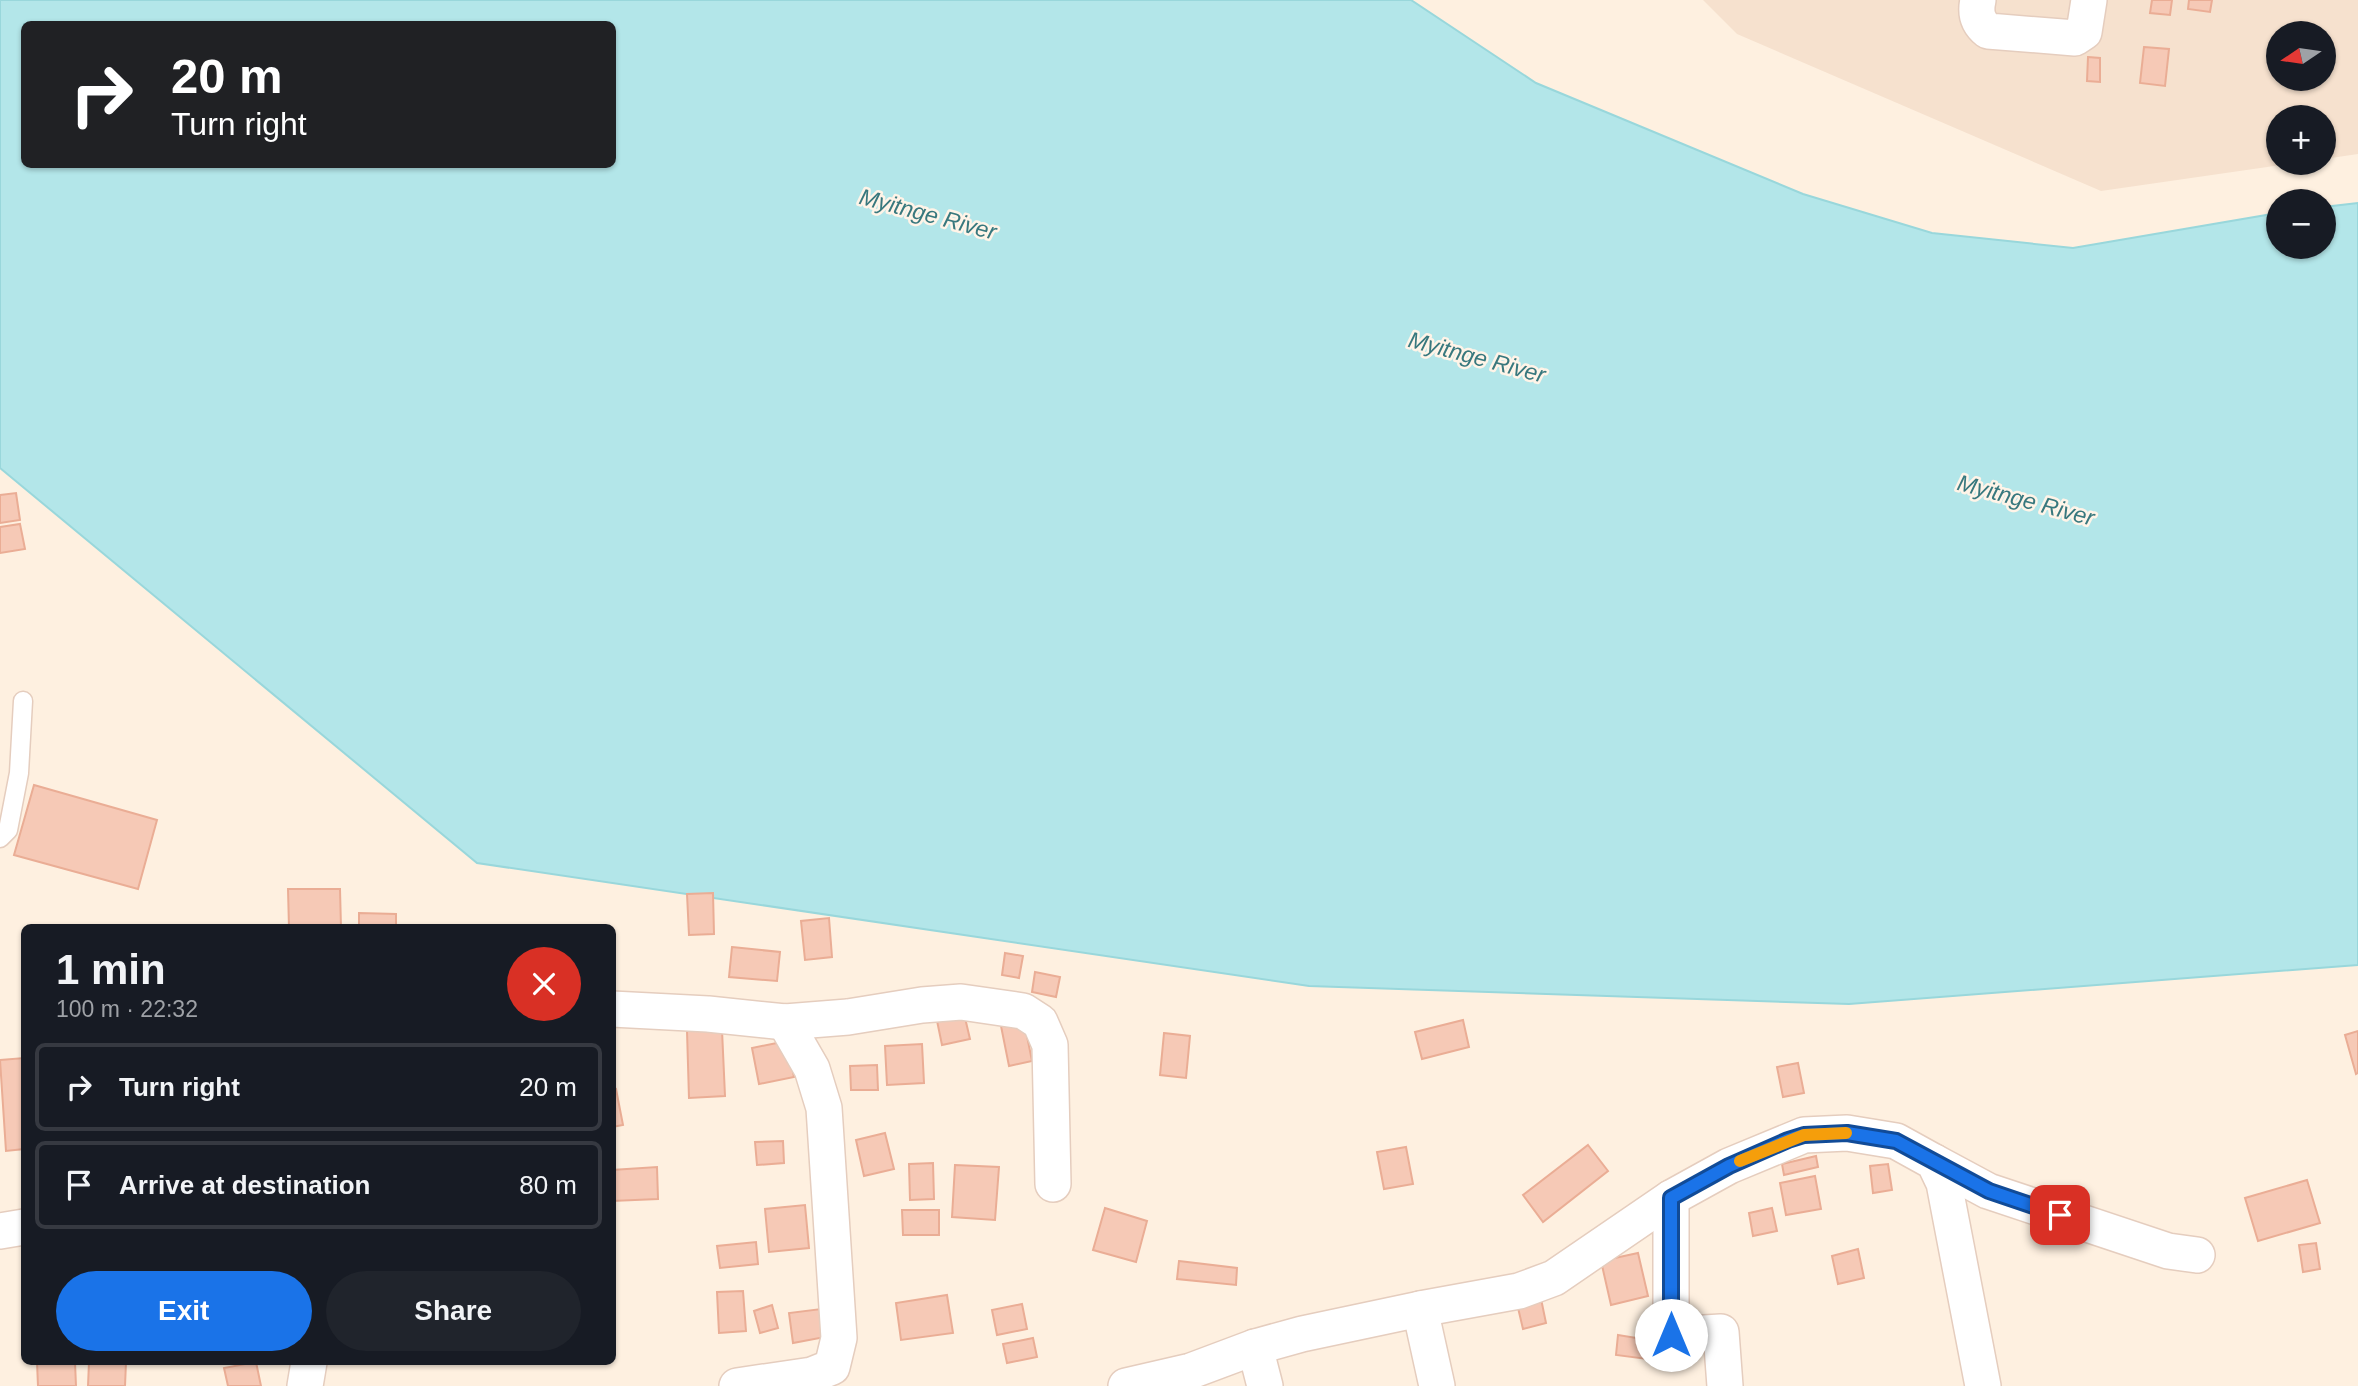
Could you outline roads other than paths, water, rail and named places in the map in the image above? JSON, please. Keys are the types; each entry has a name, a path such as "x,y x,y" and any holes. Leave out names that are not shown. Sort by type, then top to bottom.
{"street":[{"path":"1978,0 1976,9 1981,25 1988,32 2075,38 2084,32 2090,0"},
{"path":"616,1009 708,1014 786,1022 961,1002 1023,1011 1040,1022 1050,1045 1053,1184"},
{"path":"737,1386 812,1375 832,1367 839,1338 824,1108 812,1069 786,1022"},
{"path":"1126,1386 1191,1371 1255,1347 1302,1334 1420,1308 1519,1291 1554,1278 1671,1198 1729,1166 1804,1135 1847,1133 1896,1141 1989,1191 2168,1251 2197,1255"},
{"path":"1934,1162 1944,1183 1983,1386"},
{"path":"1671,1198 1671,1335 1721,1332 1726,1386"},
{"path":"0,1231 21,1228"},
{"path":"1420,1308 1437,1386"},
{"path":"1255,1347 1265,1386"},
{"path":"305,1386 308,1365"}],"lane":[{"path":"0,838 8,830 19,773 23,701"}],"water":[{"name":"Myitnge River","path":"0,0 1411,0 1536,83 1803,194 1932,233 2073,248 2266,215 2266,259 2336,259 2336,206 2358,203 2358,965 1849,1004 1309,986 477,863 0,468"}]}
